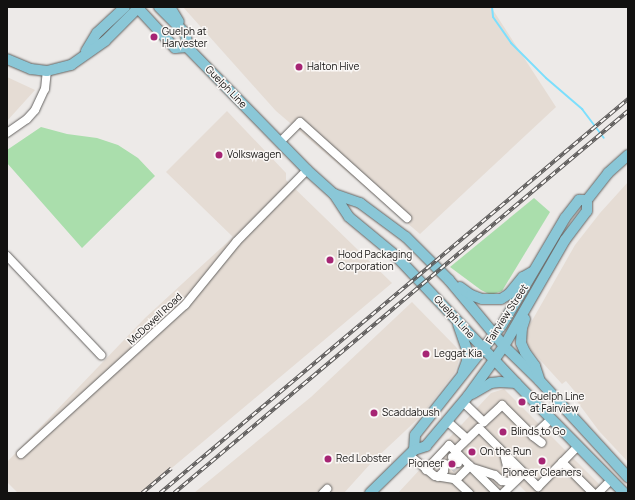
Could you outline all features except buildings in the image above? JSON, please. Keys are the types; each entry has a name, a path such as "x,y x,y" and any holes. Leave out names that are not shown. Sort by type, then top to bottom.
{"main road":[{"path":"84,54 97,33 125,7"},
{"path":"7,59 31,69 47,71 71,64 105,41 138,7 175,48 187,47 186,34 170,7"},
{"path":"158,7 186,34"},
{"name":"Guelph Line","path":"187,47 307,170 334,194 349,217 396,256 456,321 624,493"},
{"name":"Fairview Street","path":"370,493 411,452 426,446 466,399 504,346 526,311 565,240 587,211 587,200 608,173 628,155"},
{"name":"Guelph Line","path":"334,194 360,203 400,233 449,280 504,346 539,380 628,477"},
{"name":"Fairview Street","path":"411,452 415,436 495,335 545,249 575,205 579,200 587,200"},
{"path":"449,280 471,295 494,300 503,298 509,294 523,277 533,272"},
{"path":"526,311 521,343 525,352 535,366 539,380"},
{"path":"456,321 467,350 467,361 459,382"},
{"path":"466,399 491,383 516,383"}],"street":[{"path":"7,134 27,119 35,110 45,89 47,71"},
{"path":"280,142 300,122 407,218"},
{"name":"McDowell Road","path":"22,454 185,306 237,241 307,170"},
{"path":"7,256 101,355"},
{"path":"466,399 484,422 502,405 542,443"},
{"path":"533,436 551,419"},
{"path":"447,421 467,439"},
{"path":"456,457 467,439 478,428 538,487 578,446"},
{"path":"426,470 449,445 456,457 471,467 497,493"},
{"path":"411,452 426,470 438,477 456,480 469,493"},
{"path":"471,467 495,474 502,481 510,482 514,477 514,474 507,466 504,454"},
{"path":"562,462 593,493"},
{"path":"456,480 471,467"},
{"path":"438,477 446,468"},
{"path":"503,493 524,473"},
{"path":"598,493 611,480"}],"shaded area":[{"path":"183,7 491,7 556,107 420,234 276,111"},
{"path":"7,77 35,90 7,121"},
{"path":"227,111 286,173 286,180 392,283 142,493 18,493 7,482 7,462 145,318 233,237 166,172"},
{"path":"628,182 628,462 599,431 573,396 577,394 566,381 562,384 531,350 527,342 526,335 529,326 575,245 600,213"},
{"path":"412,302 457,348 460,357 455,372 421,416 372,462 344,493 194,493 311,397"},
{"path":"504,389 608,493 527,493 518,484 510,493 398,493 491,393"}],"green space":[{"path":"41,127 67,134 97,138 118,145 138,158 155,176 82,248 7,163 7,150"},
{"path":"534,198 550,212 502,291 491,295 481,290 450,267"}],"waterway":[{"path":"492,7 493,17 511,43 546,78 582,109 604,138"}],"tunnel":[{"path":"451,470 458,463"}],"railway":[{"path":"160,493 628,99"},
{"path":"174,493 628,111"},
{"path":"142,493 171,469"}],"place":[{"name":"Guelph at Harvester","path":"154,37"},
{"name":"Halton Hive","path":"299,67"},
{"name":"Volkswagen","path":"219,155"},
{"name":"Hood Packaging Corporation","path":"330,260"},
{"name":"Leggat Kia","path":"426,354"},
{"name":"Guelph Line at Fairview","path":"522,402"},
{"name":"Scaddabush","path":"374,413"},
{"name":"Blinds to Go","path":"503,432"},
{"name":"On the Run","path":"472,452"},
{"name":"Red Lobster","path":"328,459"},
{"name":"Pioneer Cleaners","path":"542,461"},
{"name":"Pioneer","path":"452,464"}]}
